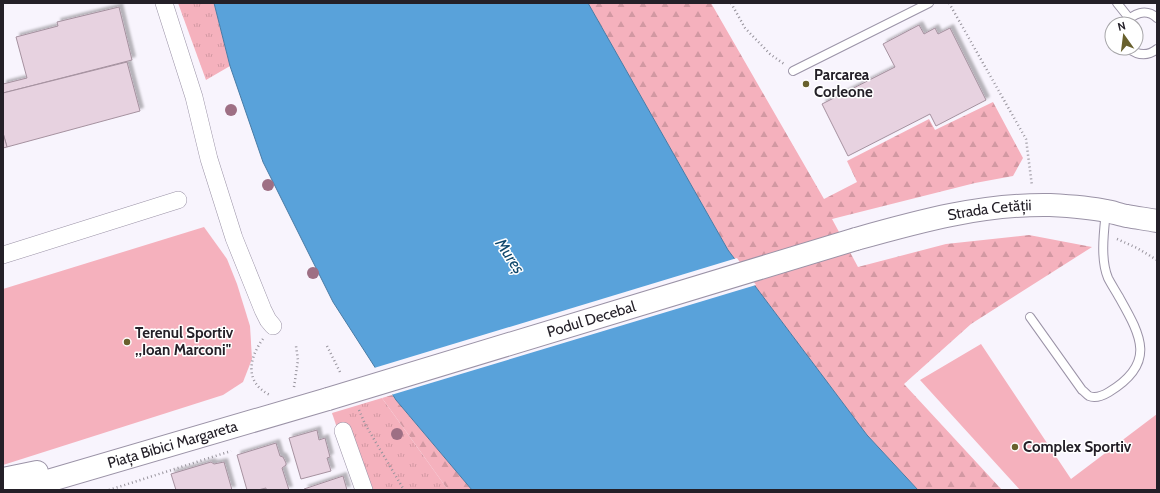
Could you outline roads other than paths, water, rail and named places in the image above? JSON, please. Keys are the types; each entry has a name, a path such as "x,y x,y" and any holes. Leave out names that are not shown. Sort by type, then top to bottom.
{"main road":[{"name":"Strada Cetății","path":"856,239 919,221 977,210 1015,206 1050,205 1116,213 1157,221"},
{"name":"Strada Cetății","path":"1116,213 1157,231"},
{"name":"Podul Decebal","path":"328,399 856,239"},
{"name":"Piața Bibici Margareta","path":"17,490 328,399"},
{"path":"3,479 42,471 66,475"}],"street":[{"path":"164,3 194,97 209,159 234,238 263,310 273,326"},
{"path":"3,255 178,200"},
{"path":"343,431 364,490"}],"lane":[{"path":"793,70 929,3"},
{"path":"1117,3 1124,16"},
{"path":"1134,16 1140,12 1147,13 1157,18"},
{"path":"1144,55 1152,53 1157,49"},
{"path":"1030,317 1082,390 1089,396 1101,396 1111,391 1131,376 1137,367 1140,357 1140,342 1134,325 1108,277 1105,262 1103,233 1116,213"}],"water":[{"name":"Mureș","path":"214,3 588,3 728,250 867,435 918,490 472,490 396,400 333,302 263,162 230,66"}],"place":[{"name":"Parcarea Corleone","path":"806,84"},
{"name":"Terenul Sportiv ,,Ioan Marconi\"","path":"127,342"},
{"name":"Complex Sportiv","path":"1015,447"}]}
